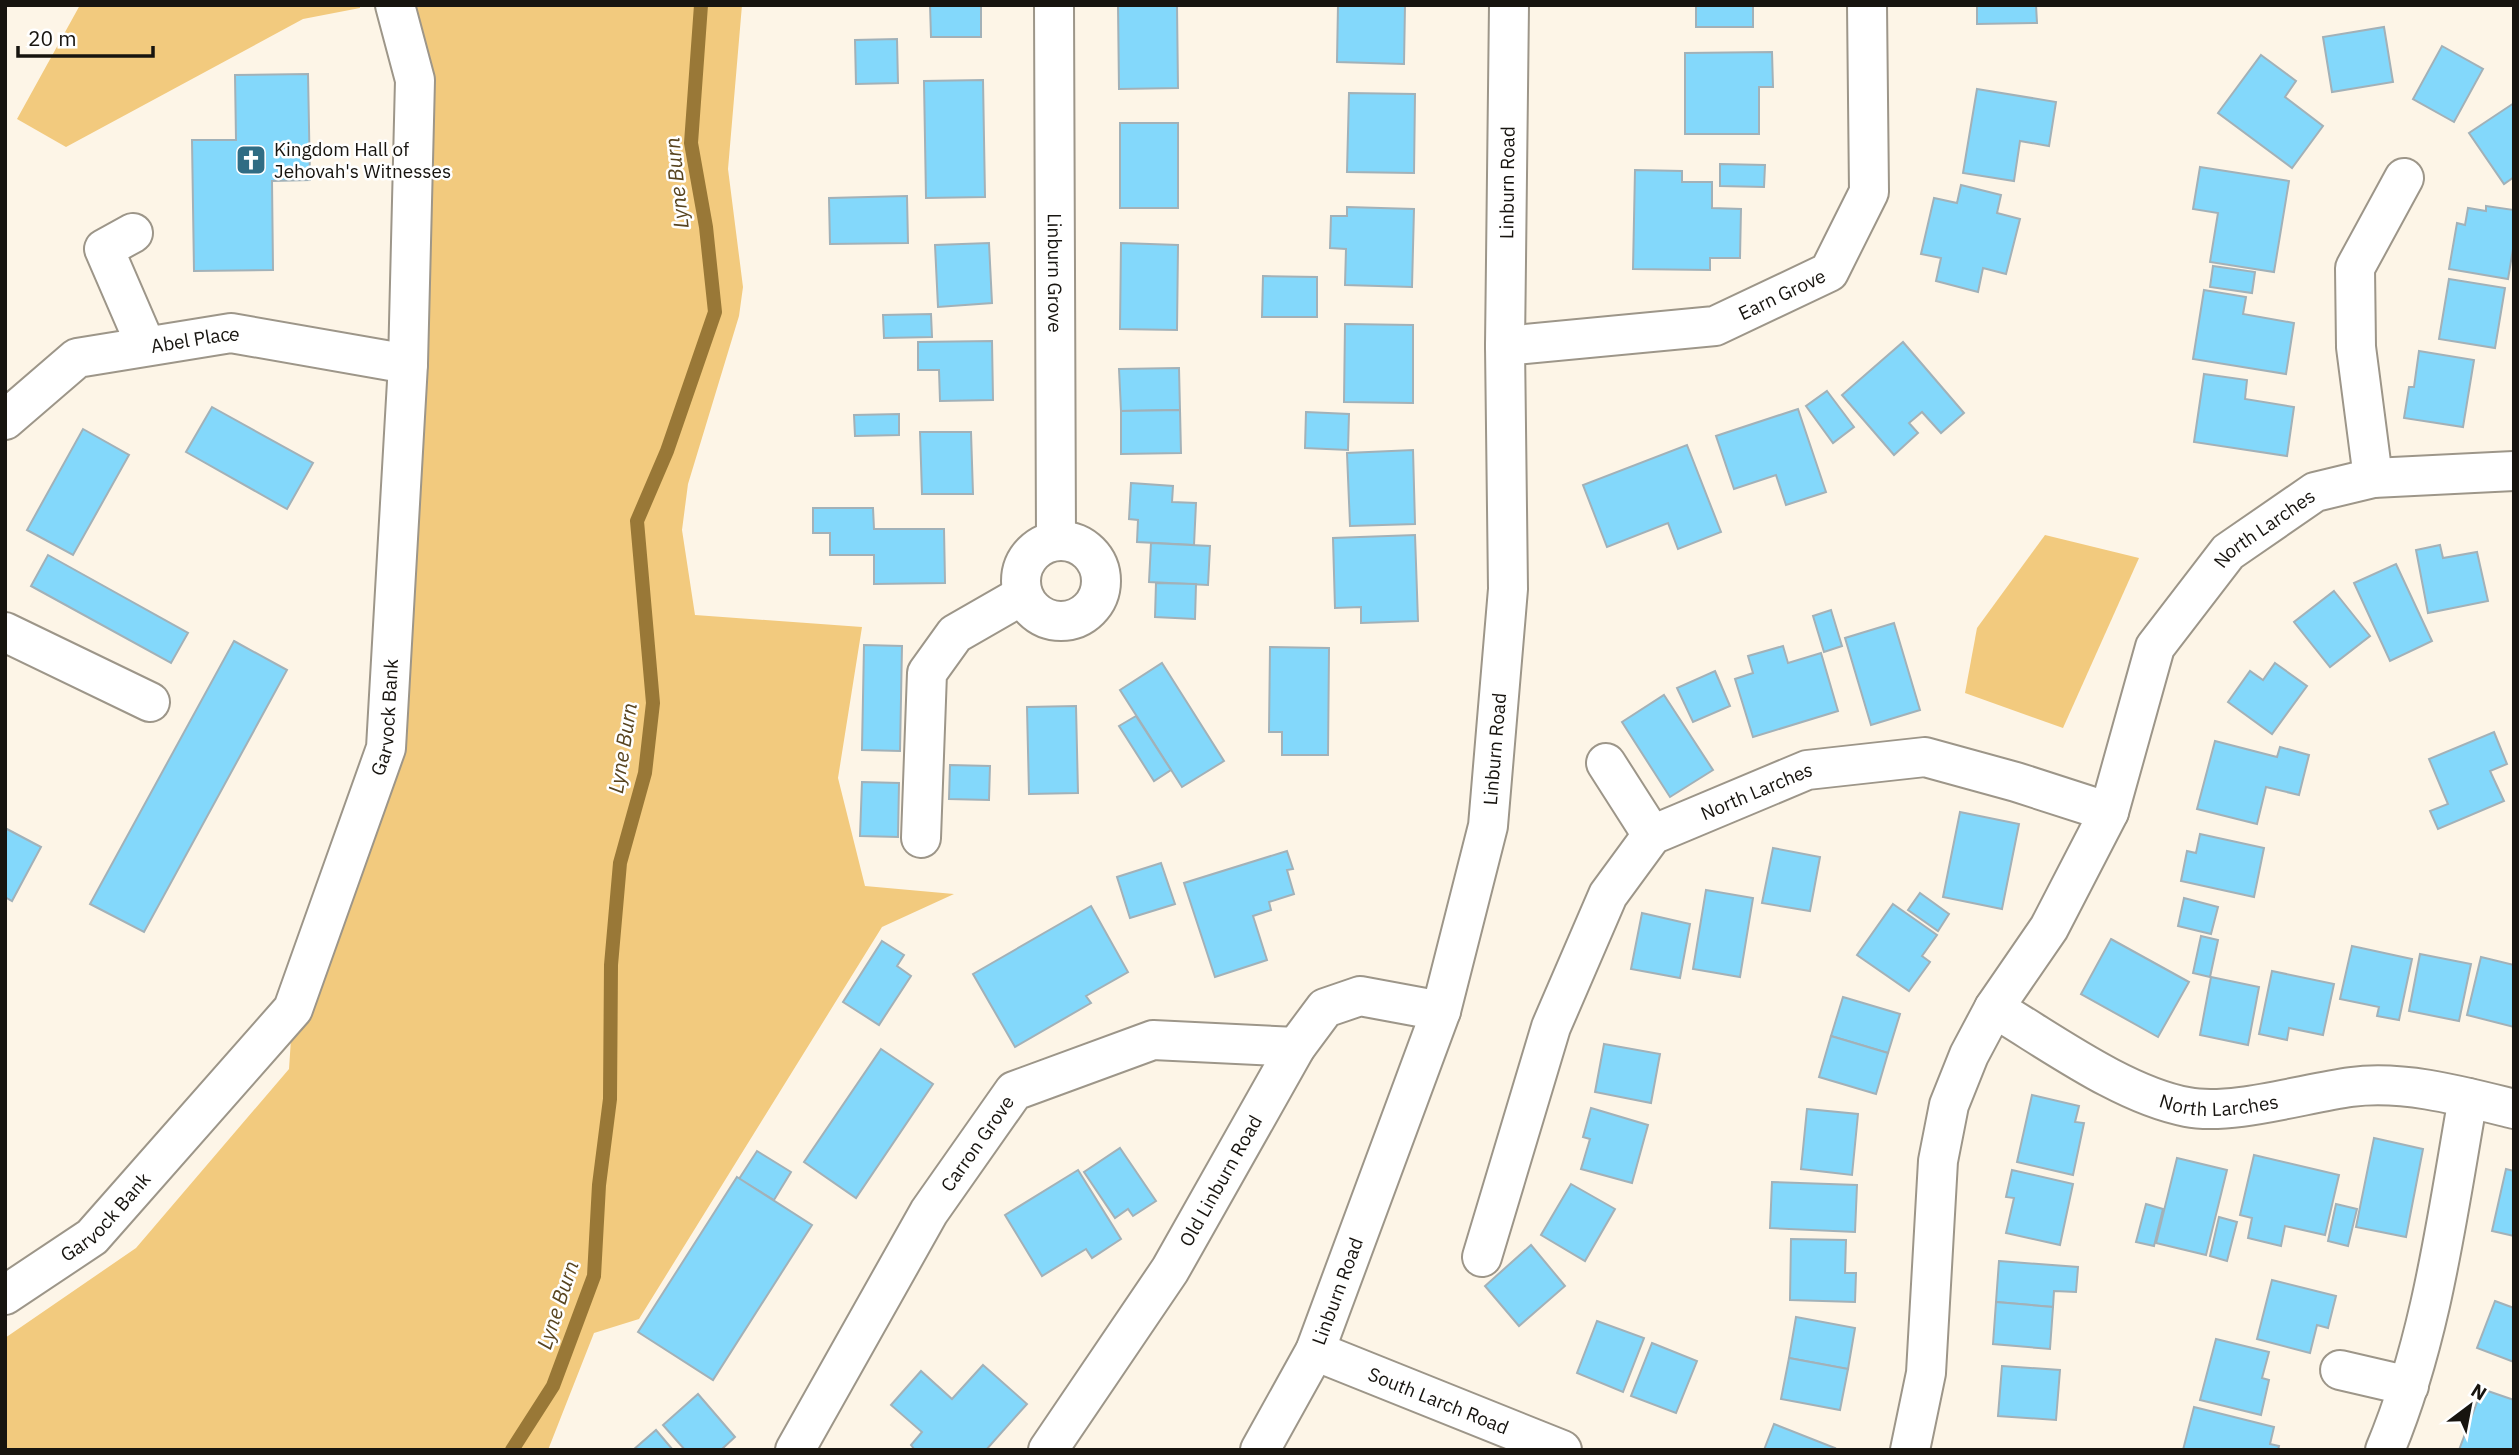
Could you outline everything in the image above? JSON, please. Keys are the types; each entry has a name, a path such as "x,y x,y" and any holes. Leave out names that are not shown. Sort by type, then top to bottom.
{"street":[{"name":"Garvock Bank","path":"5,1295 92,1237 293,1009 386,748 408,364 415,80 395,5"},
{"name":"Linburn Grove","path":"1054,5 1056,540"},
{"name":"Linburn Road","path":"1260,1450 1315,1351 1441,1011 1489,826 1508,589 1505,346 1510,5"},
{"name":"Earn Grove","path":"1505,346 1716,326 1829,272 1869,192 1867,5"},
{"path":"2373,478 2356,347 2355,268 2404,178"},
{"path":"133,233 104,249 146,346"},
{"name":"Abel Place","path":"5,420 76,358 231,333 408,364"},
{"name":"North Larches","path":"1910,1450 1926,1373 1938,1161 1950,1105 1969,1055 1994,1008 2049,929 2109,812 2155,647 2228,552 2315,492 2373,478 2514,471"},
{"path":"1056,540 1069,541 1090,553 1101,576 1097,600 1079,617 1054,621 1032,610 1023,595 1021,574 1025,562 1043,544 1056,540"},
{"path":"921,838 927,673 955,635 1023,595"},
{"path":"5,632 150,702"},
{"name":"North Larches","path":"1652,835 1807,770 1925,757 2016,782 2109,812"},
{"path":"1482,1257 1551,1027 1608,895 1652,835 1606,763"},
{"name":"Old Linburn Road","path":"1048,1450 1170,1270 1296,1047 1325,1008 1360,996 1441,1011"},
{"name":"North Larches","path":"1994,1008 2137,1091 2191,1108 2219,1108 2354,1087 2394,1086 2468,1098 2514,1109"},
{"name":"Carron Grove","path":"796,1450 929,1212 1014,1091 1153,1040 1296,1047"},
{"path":"2385,1450 2409,1386 2434,1290 2468,1098"},
{"name":"South Larch Road","path":"1315,1351 1562,1450"},
{"path":"2340,1370 2409,1386"}],"shaded area":[{"path":"80,5 360,5 360,8 303,19 66,147 17,119"},
{"path":"393,5 742,5 728,169 743,287 739,316 688,484 682,530 695,615 862,627 838,778 865,886 954,894 882,927 639,1319 594,1333 548,1450 5,1450 5,1338 136,1248 289,1069 293,1009 386,748 408,364"},
{"path":"2045,535 2139,558 2063,728 1965,693 1977,628"}],"building":[{"path":"930,5 981,5 981,37 931,37"},
{"path":"1118,5 1177,5 1178,88 1119,89"},
{"path":"1338,5 1405,5 1404,64 1337,62"},
{"path":"1696,5 1753,5 1753,27 1696,27"},
{"path":"1977,5 2036,5 2037,23 1977,24"},
{"path":"2384,27 2393,82 2332,92 2323,37"},
{"path":"897,39 898,83 856,84 855,40"},
{"path":"2442,46 2483,69 2454,122 2413,99"},
{"path":"1772,52 1773,87 1759,87 1759,134 1685,134 1685,53"},
{"path":"2261,55 2296,81 2285,97 2323,126 2292,168 2218,113"},
{"name":"Kingdom Hall of Jehovah's Witnesses","path":"308,74 310,180 272,181 273,270 194,271 192,140 236,140 235,75"},
{"path":"983,80 985,197 926,198 924,81"},
{"path":"1977,89 2056,102 2049,146 2020,141 2014,181 1963,173"},
{"path":"1349,93 1415,94 1414,173 1347,172"},
{"path":"2514,103 2514,177 2504,184 2469,133"},
{"path":"1120,123 1178,123 1178,208 1120,208"},
{"path":"1720,164 1765,165 1764,187 1720,186"},
{"path":"2200,167 2289,181 2274,272 2210,262 2218,213 2193,209"},
{"path":"1635,170 1682,171 1682,182 1712,182 1712,208 1741,209 1740,258 1710,258 1710,270 1633,269"},
{"path":"1961,185 2001,195 1997,213 2020,219 2006,274 1983,268 1978,292 1936,281 1941,258 1921,254 1934,198 1957,203"},
{"path":"907,196 908,243 830,244 829,198"},
{"path":"2486,206 2514,210 2514,243 2508,279 2449,269 2457,223 2465,225 2468,208 2486,211"},
{"path":"1347,207 1414,209 1412,287 1345,285 1346,249 1330,248 1331,216 1347,216"},
{"path":"989,243 992,303 938,307 935,245"},
{"path":"1121,243 1178,245 1177,330 1120,329"},
{"path":"2213,266 2255,272 2252,293 2210,287"},
{"path":"1263,276 1317,277 1317,317 1262,317"},
{"path":"2449,279 2505,288 2495,348 2439,339"},
{"path":"2204,290 2246,297 2243,314 2294,323 2286,374 2193,359"},
{"path":"931,314 932,337 884,338 883,315"},
{"path":"1345,324 1413,325 1413,403 1344,402"},
{"path":"992,341 993,400 940,401 939,370 918,370 918,342"},
{"path":"1903,342 1964,413 1941,433 1922,412 1909,423 1918,433 1894,455 1842,395"},
{"path":"2419,351 2474,360 2463,427 2404,418 2409,387 2414,387"},
{"path":"1179,368 1180,410 1121,411 1119,369"},
{"path":"2204,374 2247,380 2245,399 2294,407 2287,456 2194,442"},
{"path":"1827,391 1854,427 1833,443 1806,406"},
{"path":"212,407 313,463 287,509 186,452"},
{"path":"1798,409 1826,492 1786,505 1776,475 1734,489 1716,436"},
{"path":"1180,410 1181,453 1121,454 1121,411"},
{"path":"1306,412 1349,414 1348,450 1305,448"},
{"path":"899,414 899,435 855,436 854,415"},
{"path":"83,429 129,455 73,555 27,530"},
{"path":"920,432 971,432 973,494 922,494"},
{"path":"1687,445 1721,532 1678,549 1668,523 1607,547 1583,485"},
{"path":"1413,450 1415,524 1350,526 1347,453"},
{"path":"1131,483 1173,486 1172,502 1196,503 1194,545 1137,542 1138,520 1129,519"},
{"path":"813,508 873,508 874,529 944,529 945,583 874,584 874,555 830,555 830,533 813,533"},
{"path":"1415,535 1418,621 1361,623 1361,607 1335,608 1333,538"},
{"path":"1151,543 1210,546 1208,585 1149,582"},
{"path":"2440,545 2443,558 2477,552 2488,601 2428,613 2416,550"},
{"path":"48,555 188,633 171,663 31,586"},
{"path":"2396,564 2432,641 2390,661 2354,583"},
{"path":"1156,583 1196,584 1195,619 1155,617"},
{"path":"2334,591 2370,636 2330,667 2294,622"},
{"path":"1831,610 1842,646 1824,652 1813,616"},
{"path":"1894,623 1920,710 1871,725 1845,638"},
{"path":"234,641 287,670 144,932 90,904"},
{"path":"864,645 902,646 900,751 862,750"},
{"path":"1783,646 1788,663 1821,653 1838,711 1753,737 1735,679 1753,673 1748,656"},
{"path":"1270,647 1329,648 1328,755 1282,755 1282,732 1269,732"},
{"path":"1162,663 1224,761 1182,787 1120,690"},
{"path":"2275,663 2307,686 2272,734 2228,702 2250,671 2263,680"},
{"path":"1715,671 1730,706 1693,722 1677,688"},
{"path":"1664,695 1713,770 1670,797 1622,722"},
{"path":"1076,706 1078,793 1029,794 1027,707"},
{"path":"1136,716 1171,770 1154,781 1119,726"},
{"path":"2494,732 2507,764 2490,771 2504,801 2438,829 2430,811 2448,804 2429,759"},
{"path":"2215,741 2277,757 2280,747 2309,755 2299,795 2266,787 2257,824 2197,809"},
{"path":"950,765 990,766 989,800 949,799"},
{"path":"862,782 899,783 898,837 860,836"},
{"path":"1960,812 2019,824 2002,909 1943,897"},
{"path":"5,828 41,847 12,901 5,897"},
{"path":"2200,834 2264,848 2254,897 2181,881 2187,851 2196,853"},
{"path":"1773,848 1820,857 1810,911 1762,903"},
{"path":"1287,851 1293,869 1287,870 1294,894 1269,902 1271,910 1253,916 1267,960 1215,977 1184,883"},
{"path":"1161,863 1175,904 1130,918 1117,877"},
{"path":"1706,890 1753,898 1740,977 1693,969"},
{"path":"1920,893 1949,914 1938,931 1908,910"},
{"path":"2184,898 2218,907 2211,934 2178,926"},
{"path":"1893,904 1937,935 1922,956 1930,962 1909,991 1857,955"},
{"path":"1091,906 1128,972 1086,996 1091,1003 1015,1047 973,974"},
{"path":"1642,913 1690,924 1680,978 1631,969"},
{"path":"2201,936 2218,940 2210,977 2193,973"},
{"path":"2111,939 2189,982 2158,1037 2081,994"},
{"path":"882,941 904,955 897,966 911,976 879,1025 843,1002"},
{"path":"2352,946 2412,959 2399,1020 2377,1016 2379,1007 2340,999"},
{"path":"2420,954 2471,964 2459,1021 2409,1011"},
{"path":"2481,957 2514,965 2514,1027 2467,1015"},
{"path":"2272,971 2334,984 2323,1035 2289,1028 2287,1040 2259,1034"},
{"path":"2211,977 2259,987 2248,1045 2200,1035"},
{"path":"1843,997 1900,1014 1888,1053 1831,1036"},
{"path":"1831,1036 1888,1053 1876,1094 1819,1077"},
{"path":"1604,1044 1660,1054 1651,1103 1595,1092"},
{"path":"881,1049 933,1084 856,1198 804,1162"},
{"path":"2032,1095 2079,1106 2075,1122 2084,1123 2073,1175 2017,1162"},
{"path":"1591,1108 1648,1125 1632,1183 1581,1169 1590,1139 1583,1137"},
{"path":"1807,1109 1858,1114 1852,1175 1801,1169"},
{"path":"2374,1138 2423,1149 2406,1237 2356,1227"},
{"path":"1120,1148 1156,1201 1133,1216 1128,1209 1115,1218 1084,1172"},
{"path":"757,1151 791,1172 774,1200 739,1179"},
{"path":"2254,1155 2339,1175 2325,1235 2285,1226 2281,1246 2248,1238 2252,1218 2240,1215"},
{"path":"2177,1158 2227,1170 2206,1255 2156,1243"},
{"path":"2506,1169 2514,1171 2514,1236 2492,1231"},
{"path":"1078,1170 1121,1239 1092,1258 1086,1249 1042,1276 1005,1215"},
{"path":"2012,1170 2073,1184 2060,1245 2006,1233 2014,1198 2006,1197"},
{"path":"737,1177 812,1225 713,1380 638,1332"},
{"path":"1772,1182 1857,1185 1855,1232 1770,1228"},
{"path":"1571,1184 1615,1209 1585,1261 1541,1235"},
{"path":"2146,1204 2163,1209 2154,1246 2136,1242"},
{"path":"2336,1204 2357,1209 2348,1246 2328,1241"},
{"path":"2219,1217 2237,1222 2227,1261 2210,1256"},
{"path":"1791,1239 1846,1240 1845,1273 1856,1273 1855,1302 1790,1300"},
{"path":"1531,1245 1565,1286 1519,1326 1485,1286"},
{"path":"1999,1261 2078,1267 2076,1292 2054,1291 2053,1307 1996,1302"},
{"path":"2272,1280 2336,1296 2328,1328 2317,1325 2310,1353 2257,1339"},
{"path":"2495,1301 2514,1308 2514,1362 2477,1348"},
{"path":"1996,1302 2053,1307 2050,1349 1993,1344"},
{"path":"1796,1317 1855,1328 1848,1369 1789,1358"},
{"path":"1597,1321 1644,1338 1623,1392 1577,1373"},
{"path":"2216,1339 2269,1352 2262,1378 2269,1380 2261,1415 2200,1400"},
{"path":"1652,1343 1697,1361 1676,1413 1631,1396"},
{"path":"1789,1358 1848,1369 1840,1410 1781,1399"},
{"path":"983,1365 1027,1404 986,1450 915,1450 911,1445 922,1432 891,1405 921,1371 952,1399"},
{"path":"2002,1366 2060,1370 2056,1420 1998,1416"},
{"path":"2482,1389 2514,1400 2514,1450 2459,1450"},
{"path":"698,1394 735,1437 721,1450 685,1450 663,1425"},
{"path":"2194,1407 2274,1427 2270,1444 2279,1446 2278,1450 2183,1450"},
{"path":"1774,1424 1835,1448 1764,1450"},
{"path":"656,1430 673,1450 633,1450"}],"waterway":[{"name":"Lyne Burn","path":"512,1450 553,1386 594,1276 599,1185 610,1099 611,965 620,863 645,773 653,703 637,521 667,451 715,312 706,227 691,143 701,5"}],"place":[{"name":"Kingdom Hall of Jehovah's Witnesses","path":"251,160"}]}
